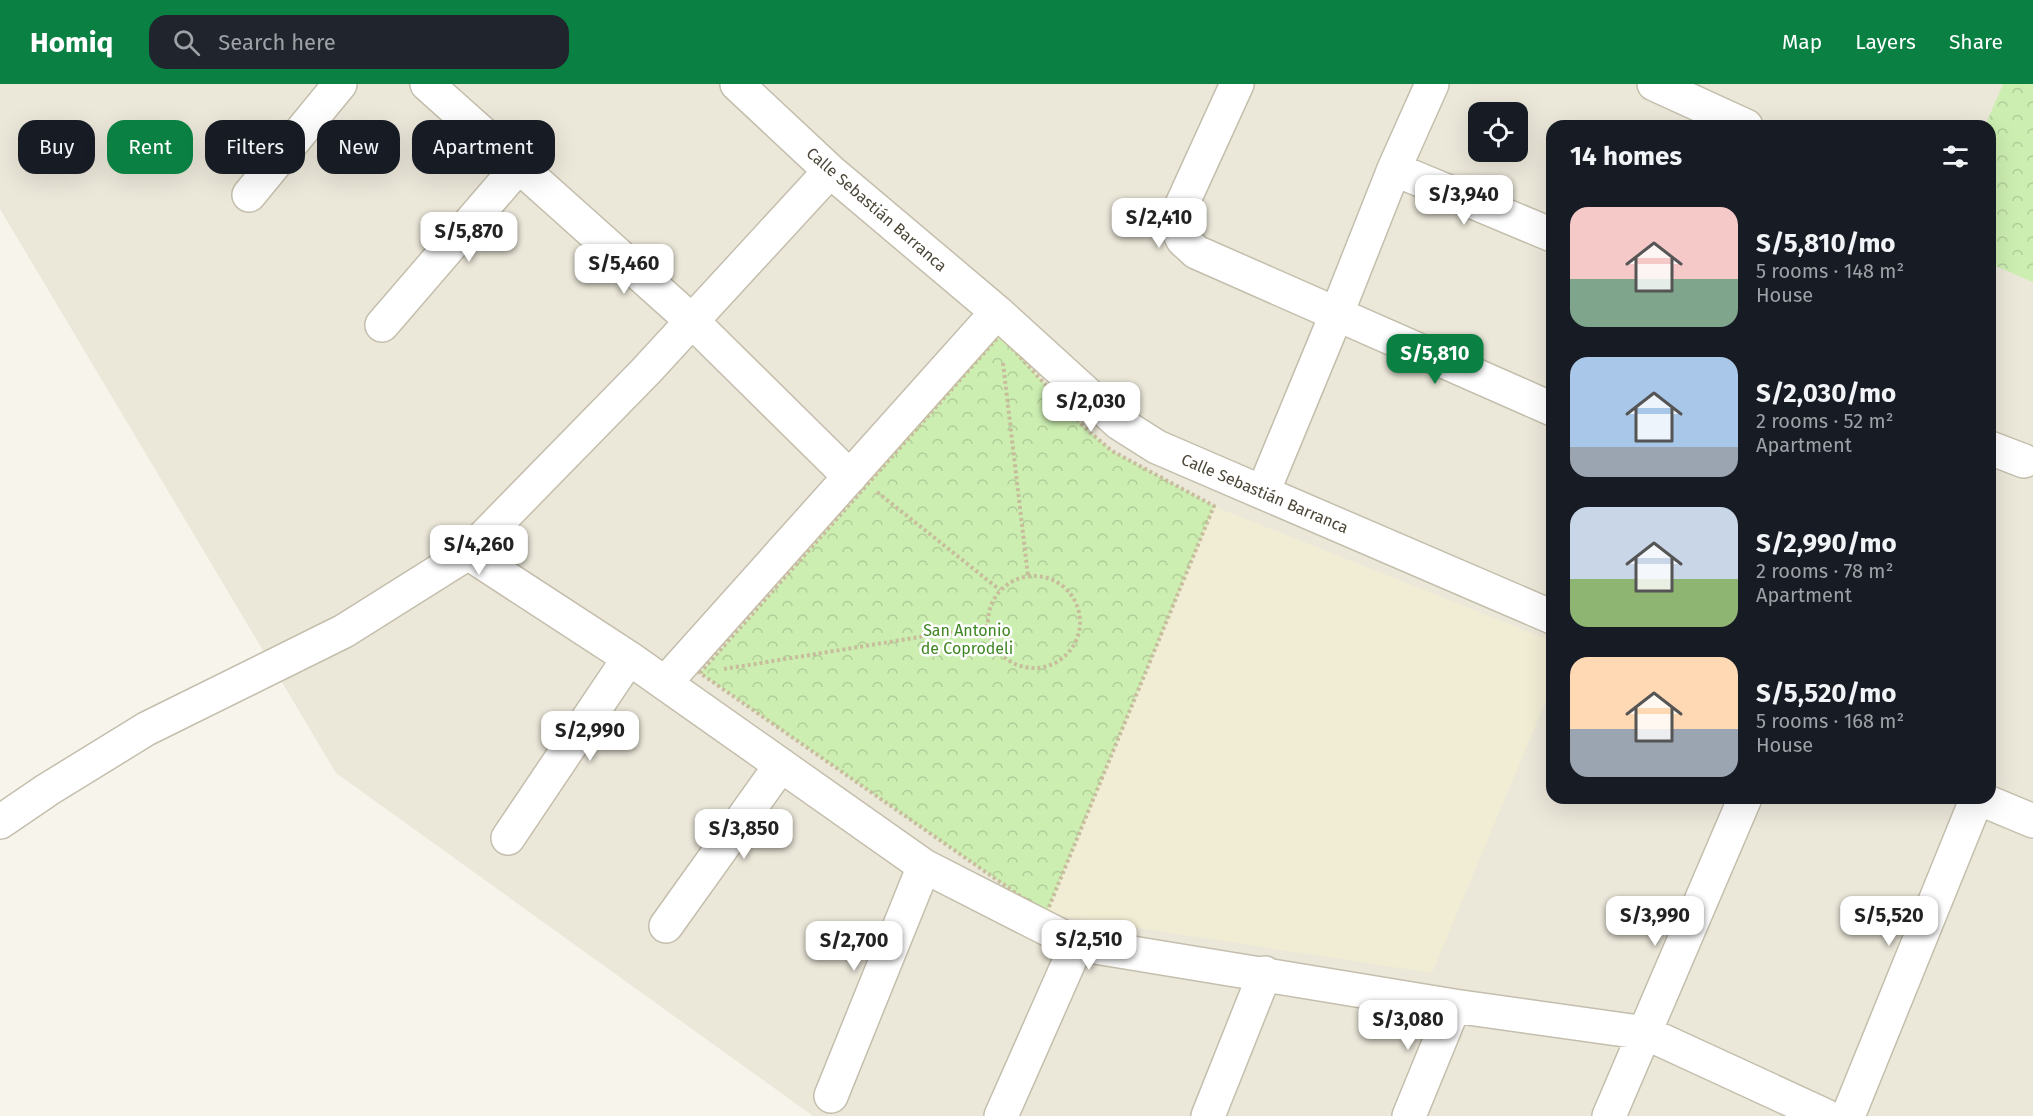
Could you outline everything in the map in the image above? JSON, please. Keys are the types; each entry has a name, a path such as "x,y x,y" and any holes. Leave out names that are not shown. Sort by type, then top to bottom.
{"street":[{"path":"249,195 340,84"},
{"path":"427,84 466,120"},
{"name":"Calle Sebastián Barranca","path":"737,84 999,324 1119,423 1157,447 1546,614"},
{"path":"1237,84 1174,222 1183,240 1196,252 1546,406"},
{"path":"1263,492 1338,314 1394,169 1432,84"},
{"path":"1654,84 1733,120"},
{"path":"1394,169 1546,232"},
{"path":"0,822 146,729 344,631 468,553 646,371 830,171"},
{"path":"382,325 512,174"},
{"path":"526,174 692,321 859,480"},
{"path":"665,683 859,480 999,324"},
{"path":"1996,450 2024,461"},
{"path":"468,553 630,658 924,866 1077,944 1265,973 1454,1006 1647,1033 1826,1116"},
{"path":"508,837 630,658"},
{"path":"666,926 781,765"},
{"path":"1609,1116 1647,1033 1742,804"},
{"path":"1848,1116 1976,804"},
{"path":"1992,804 2033,821"},
{"path":"831,1096 924,866"},
{"path":"1001,1116 1077,944"},
{"path":"1208,1116 1265,973"},
{"path":"1409,1116 1454,1006"}],"path":[{"path":"999,324 1001,346"},
{"path":"699,673 859,480 999,324"},
{"path":"699,673 1046,914 1214,506 1112,452 1085,428 999,324"},
{"path":"1002,358 1028,576"},
{"path":"859,480 1000,590"},
{"path":"1037,575 1053,579 1066,588 1076,601 1080,616 1079,633 1069,651 1052,664 1037,668 1023,667 1010,662 999,653 991,640 987,626 988,610 995,596 1006,584 1028,576 1037,575"},
{"path":"723,669 987,626"},
{"path":"699,673 711,671"}],"shaded area":[{"path":"0,84 2033,84 2033,1116 813,1116 336,773 0,209"},
{"path":"1214,506 1546,639 1546,700 1432,973 1046,914"}],"green space":[{"path":"2003,84 2033,84 2033,282 1996,266 1996,120 1988,120"},
{"name":"San Antonio de Coprodeli","path":"1000,335 1085,428 1112,451 1214,506 1046,914 700,673"}]}
